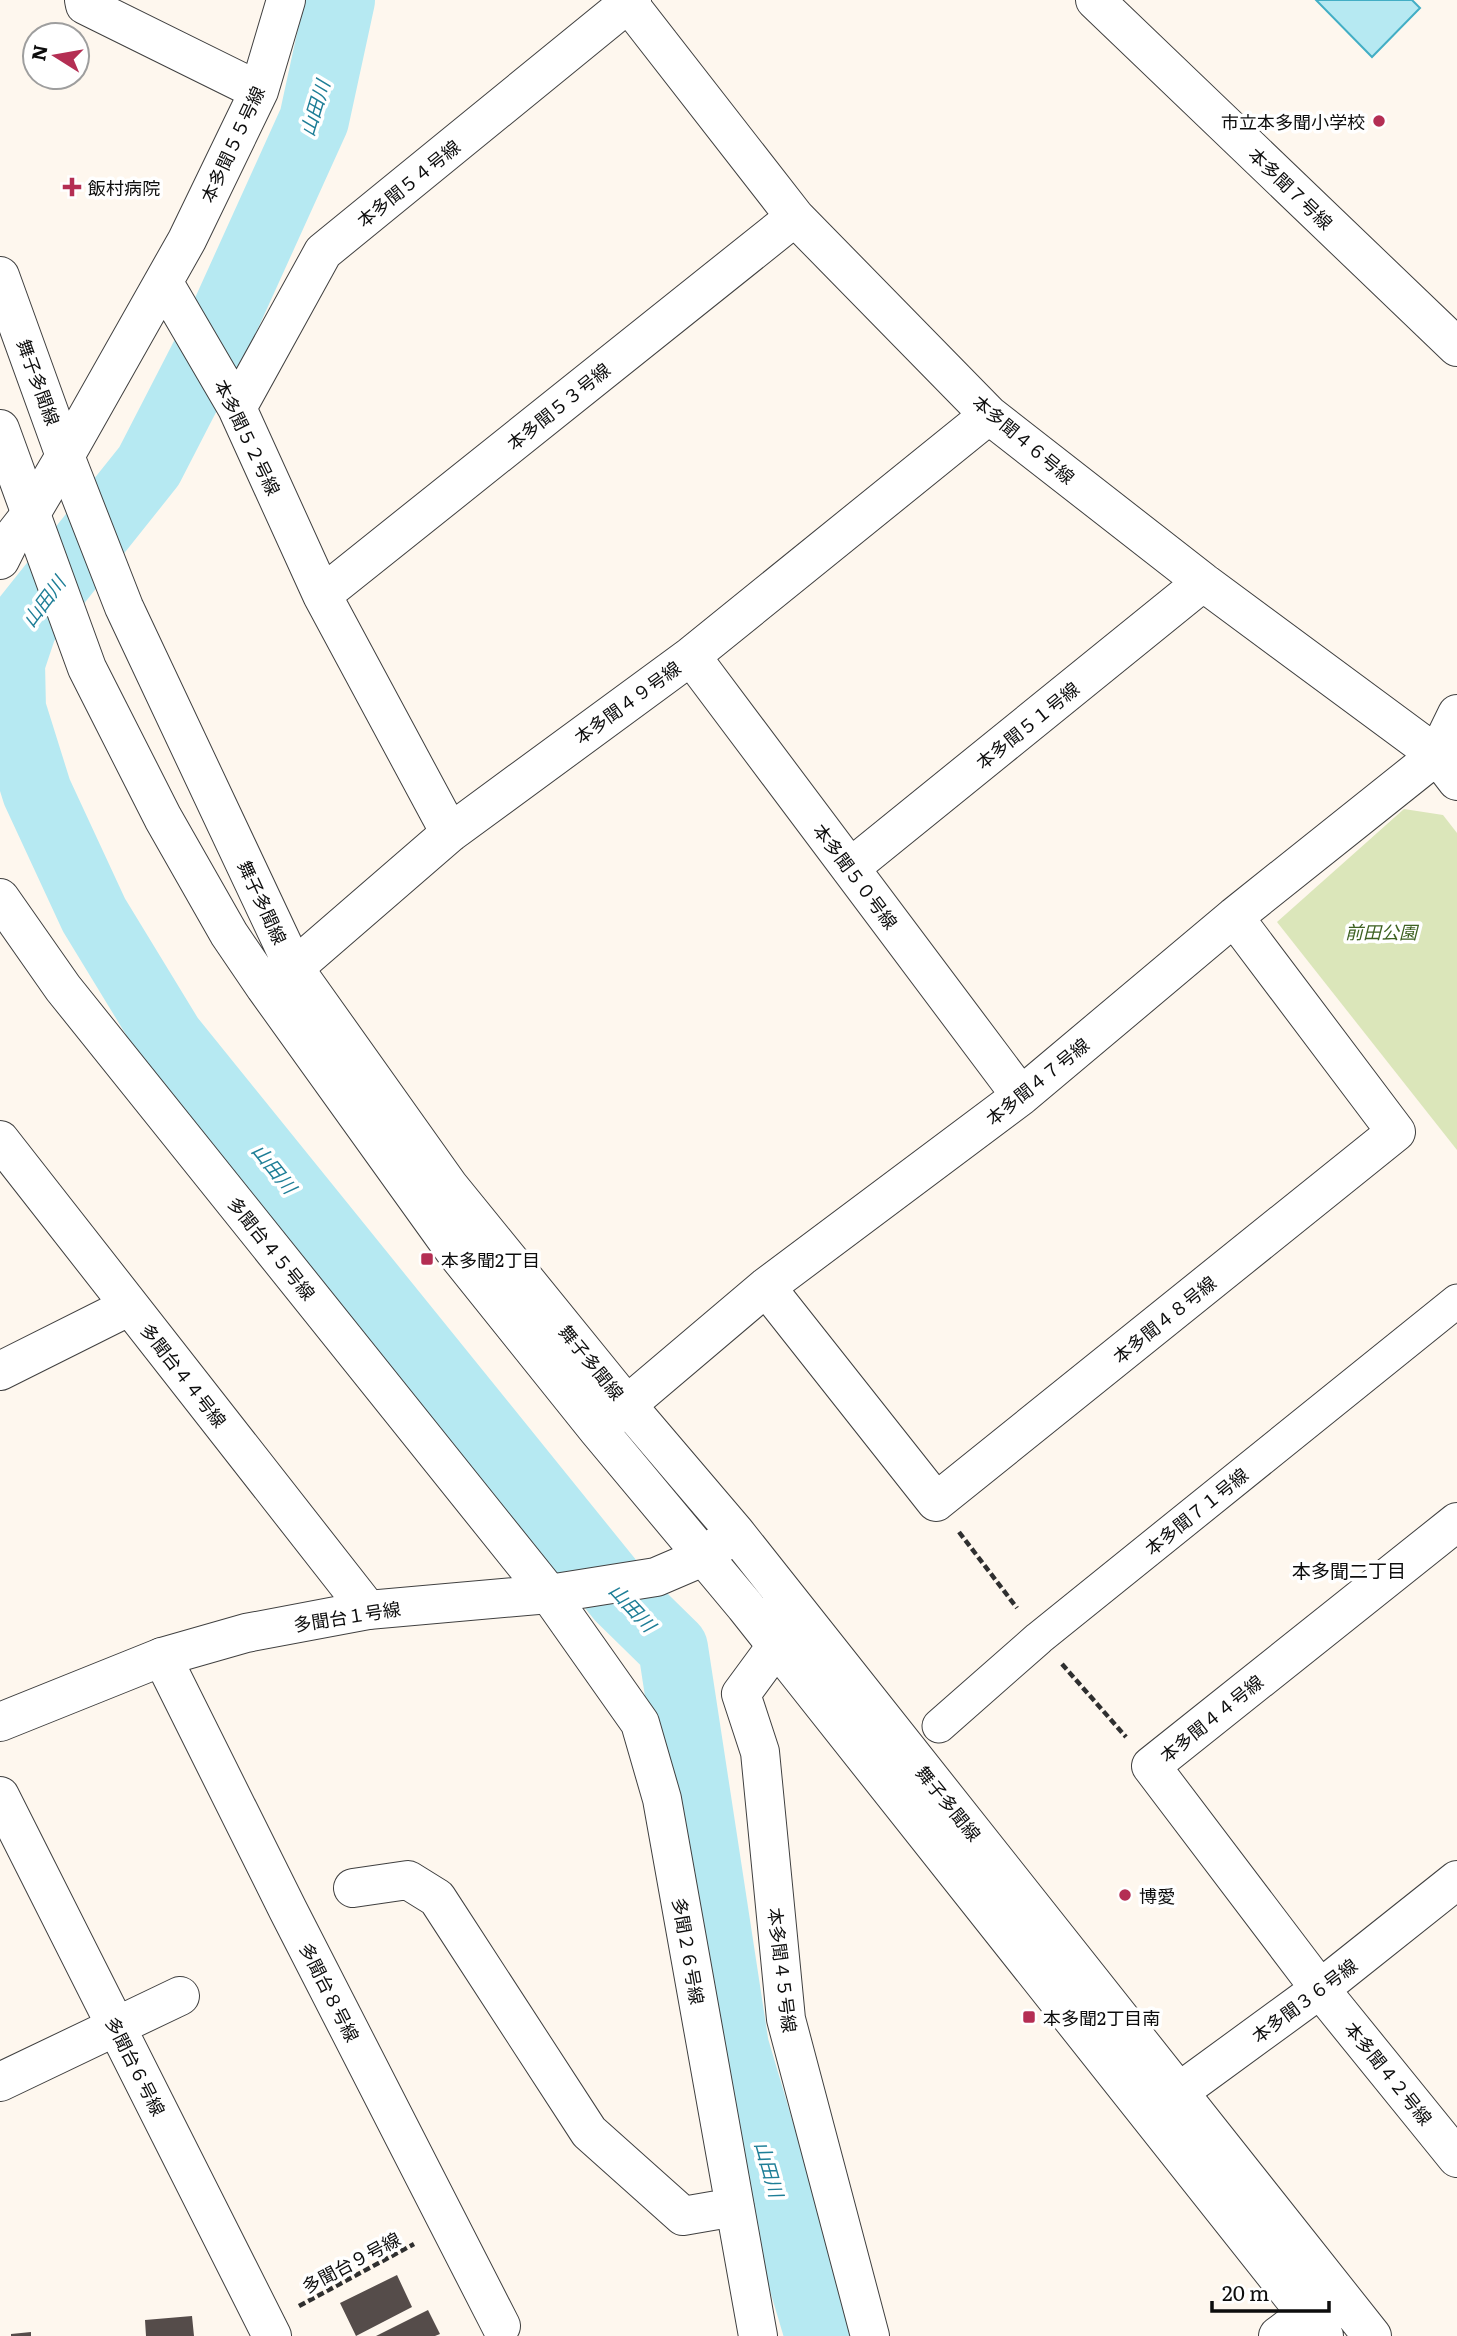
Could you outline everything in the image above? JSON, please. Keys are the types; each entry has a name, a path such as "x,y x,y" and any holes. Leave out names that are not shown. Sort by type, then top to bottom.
{"street":[{"path":"84,0 85,5 259,92"},
{"name":"本多聞５５号線","path":"164,283 259,92 286,0"},
{"name":"本多聞７号線","path":"1095,0 1457,347"},
{"name":"本多聞４６号線","path":"629,1 795,217 989,415 1447,768"},
{"name":"本多聞５４号線","path":"237,408 323,252 629,1"},
{"name":"本多聞５３号線","path":"322,595 795,217"},
{"name":"舞子多聞線","path":"0,276 65,456 124,607 279,978 456,1253 598,1430 705,1556 790,1633 1180,2092 1372,2336"},
{"path":"10,536 65,456 164,283"},
{"name":"本多聞５２号線","path":"164,283 237,408 322,595 450,833"},
{"name":"本多聞４９号線","path":"279,978 450,833 691,656 989,415"},
{"name":"舞子多聞線","path":"0,429 10,536 87,668 163,818 229,934 279,978 626,1404 734,1532 790,1633 1148,2114 1303,2329"},
{"name":"本多聞５１号線","path":"850,868 1203,582"},
{"name":"本多聞５０号線","path":"691,656 1021,1096"},
{"name":"本多聞４７号線","path":"598,1430 766,1287 1021,1096 1234,917 1447,768 1457,714"},
{"name":"多聞台４５号線","path":"0,898 63,989 549,1594"},
{"name":"本多聞４８号線","path":"766,1287 936,1502 1396,1132 1234,917"},
{"name":"多聞台４４号線","path":"0,1140 368,1610"},
{"name":"本多聞７１号線","path":"939,1726 1039,1638 1457,1301"},
{"path":"0,1371 130,1306"},
{"name":"本多聞４４号線","path":"1320,1989 1152,1766 1457,1522"},
{"name":"多聞台１号線","path":"0,1722 162,1657 246,1633 368,1610 549,1594 656,1577 705,1556 734,1532"},
{"name":"多聞２６号線","path":"549,1594 640,1723 662,1799 758,2336"},
{"name":"本多聞４５号線","path":"790,1633 741,1694 760,1752 786,2019 870,2336"},
{"name":"多聞台８号線","path":"162,1657 500,2326"},
{"name":"多聞台６号線","path":"0,1796 269,2330"},
{"path":"353,1888 408,1880 437,1898 589,2132 683,2216 735,2207"},
{"name":"本多聞３６号線","path":"1148,2114 1320,1989 1457,1880"},
{"name":"本多聞４２号線","path":"1320,1989 1457,2158"},
{"path":"0,2082 180,1996"},
{"path":"1303,2329 1333,2287"}],"path":[{"name":"多聞台９号線","path":"269,2330 449,2225"}],"green space":[{"name":"前田公園","path":"1404,809 1443,815 1457,833 1457,1150 1277,922"}],"water":[{"path":"1316,0 1412,0 1420,8 1372,57"}],"building":[{"path":"397,2275 412,2307 356,2336 340,2303"},
{"path":"428,2310 440,2334 376,2336"},
{"path":"192,2316 194,2336 146,2336 145,2320"},
{"path":"31,2332 31,2336 11,2336 11,2334"}],"waterway":[{"name":"山田川","path":"340,0 314,120 218,332 149,466 23,624 10,663 11,709 37,792 94,915 169,1038 621,1597 673,1648 734,2047 820,2336"}],"place":[{"name":"市立本多聞小学校","path":"1379,121"},
{"name":"飯村病院","path":"72,187"},
{"name":"本多聞2丁目","path":"427,1259"},
{"name":"博愛","path":"1125,1895"},
{"name":"本多聞2丁目南","path":"1029,2017"}],"district":[{"name":"本多聞二丁目","path":"1349,1570"}]}
